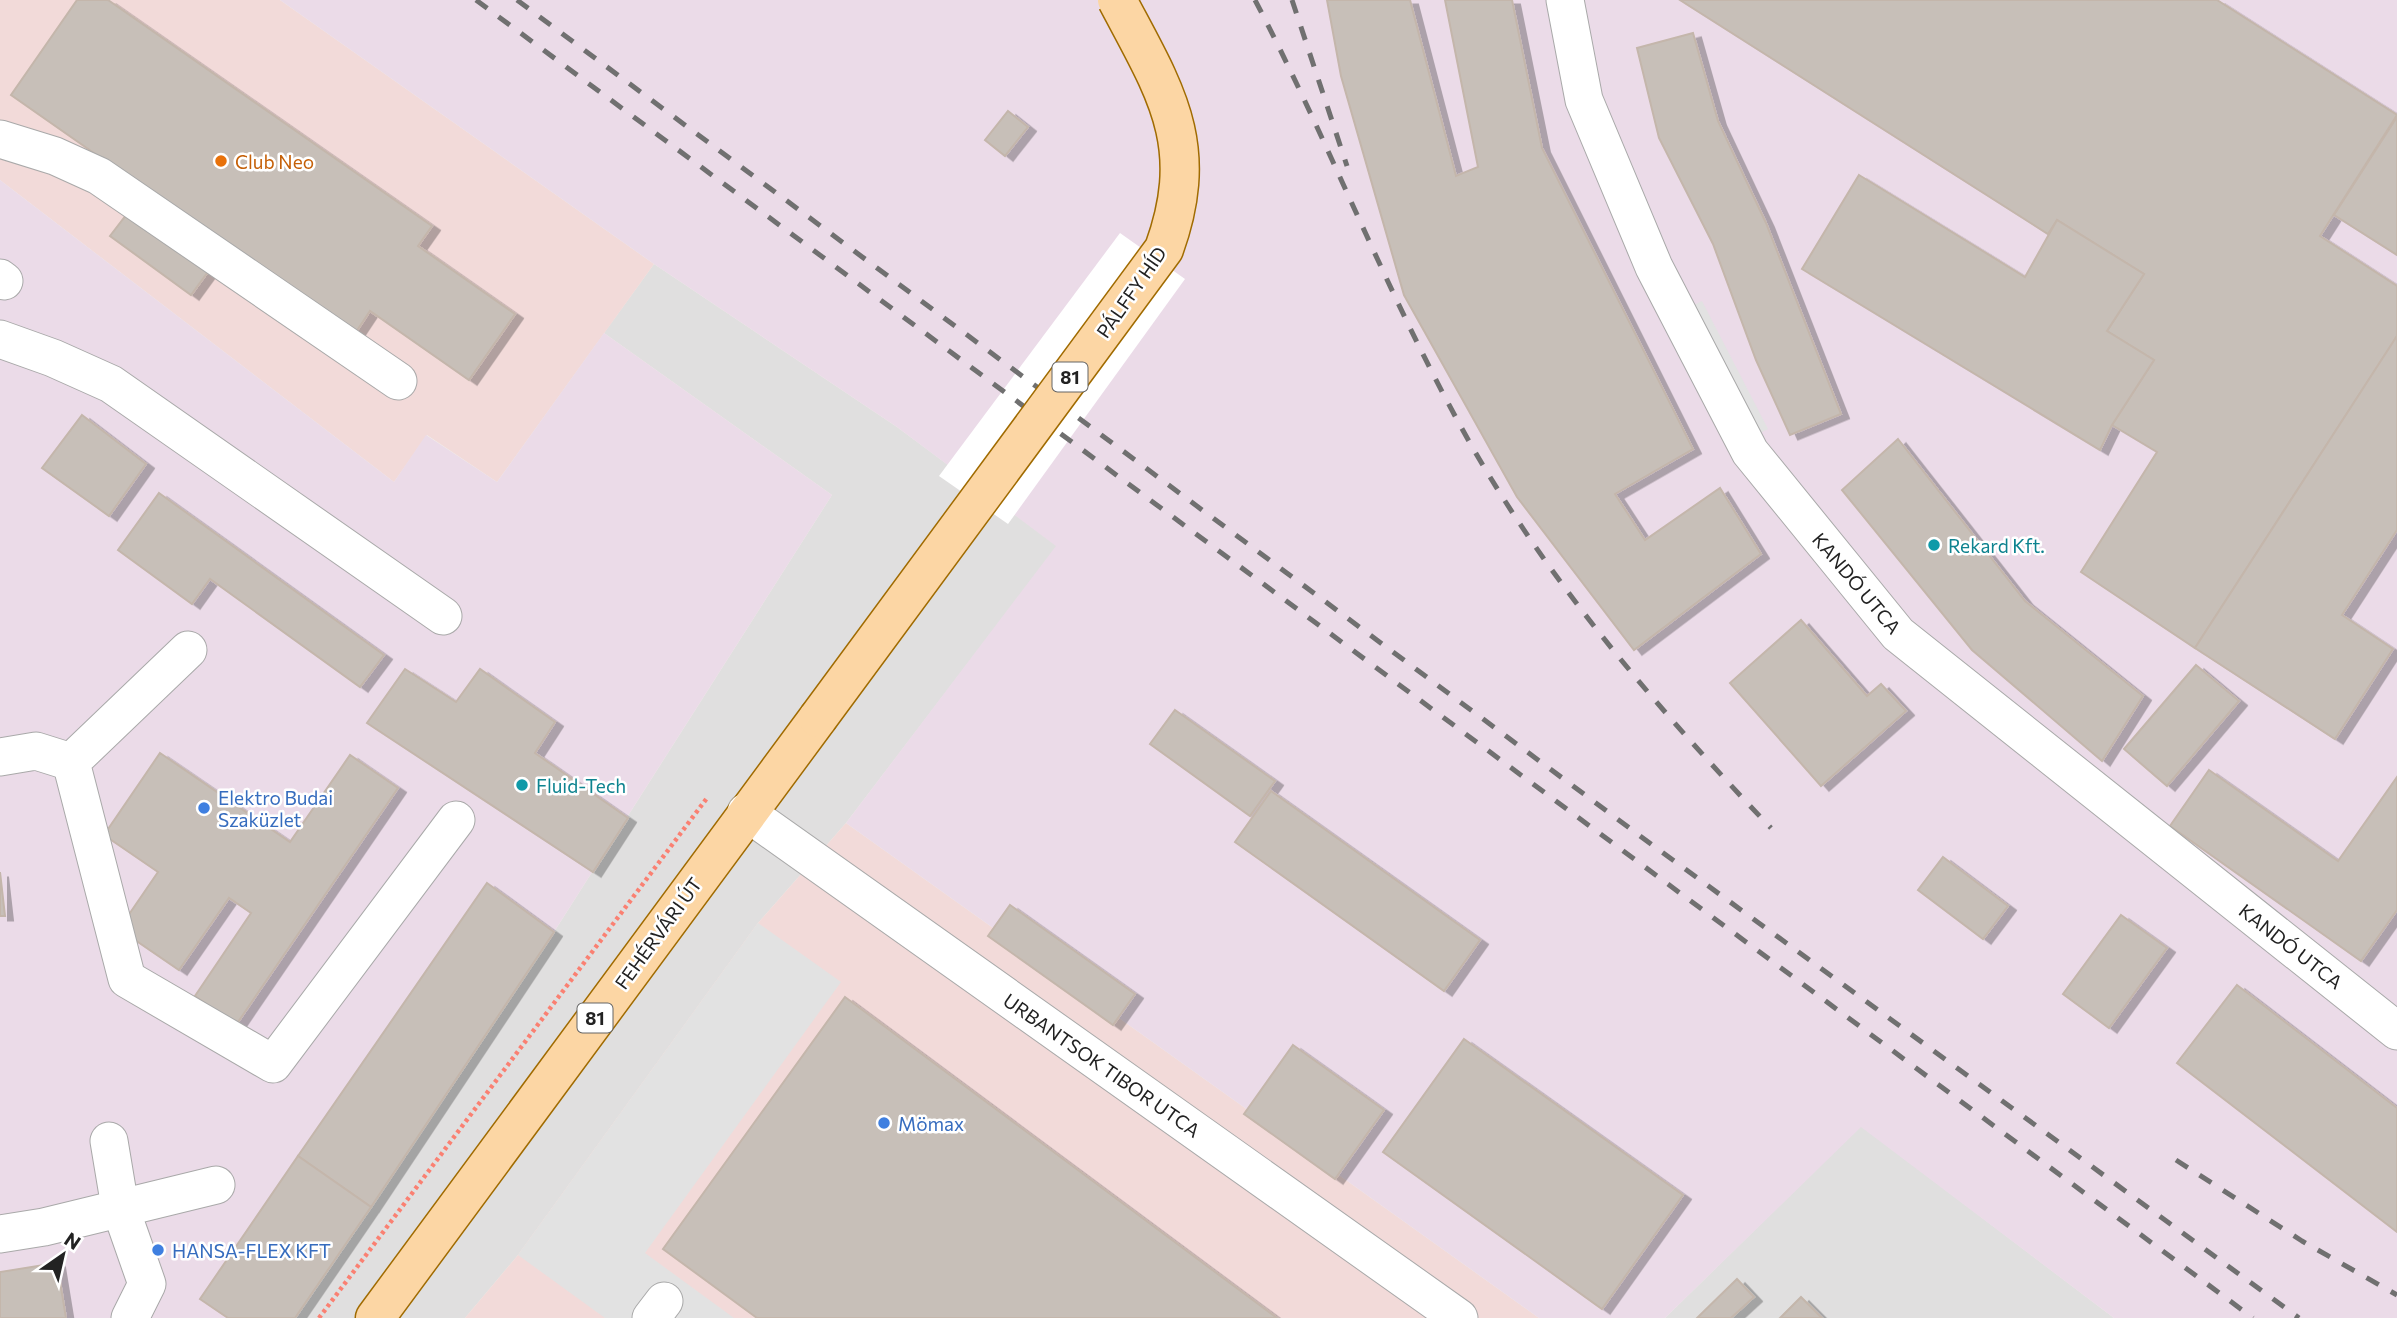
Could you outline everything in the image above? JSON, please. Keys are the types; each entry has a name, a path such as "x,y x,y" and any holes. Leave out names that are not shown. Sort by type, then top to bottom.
{"main road":[{"name":"PÁLFFY HÍD","path":"818,718 1164,249 1179,199 1182,174 1177,130 1161,83 1117,0"},
{"name":"FEHÉRVÁRI ÚT","path":"375,1318 818,718"}],"street":[{"name":"KANDÓ UTCA","path":"1565,0 1590,113 1654,267 1750,452 1898,634 2396,1027"},
{"path":"0,139 55,156 99,176 398,381"},
{"path":"0,339 53,358 111,384 443,615"},
{"path":"71,762 188,650"},
{"path":"0,757 36,751 71,762"},
{"path":"71,762 127,979 273,1064 456,820"},
{"name":"URBANTSOK TIBOR UTCA","path":"746,812 1459,1318"},
{"path":"109,1142 120,1207 147,1284 130,1318"},
{"path":"0,1234 44,1227 216,1185"}],"path":[{"path":"319,1318 714,789"}],"shaded area":[{"path":"0,0 280,0 654,264 497,482 427,435 394,482 0,180"},
{"path":"280,0 2397,0 2397,1318 2114,1318 1861,1127 1665,1318 1539,1318 846,823 1056,546 897,427 654,264"},
{"path":"0,180 394,482 426,435 497,482 604,333 832,495 554,932 295,1318 0,1318"},
{"path":"654,264 897,427 1057,546 846,823 758,923 518,1255 465,1318 295,1318 554,932 832,495 604,333"},
{"path":"1702,301 1768,429 1744,441 1678,313"},
{"path":"846,823 1539,1318 465,1318 518,1255 758,923"},
{"path":"758,923 841,982 645,1253 734,1318 605,1318 518,1255"},
{"path":"1861,1126 2114,1318 1665,1318"}],"pier":[{"path":"1120,233 1185,279 1008,524 939,476"}],"building":[{"name":"Club Neo","path":"77,0 108,0 432,226 418,246 515,314 469,380 370,311 354,335 11,95"},
{"path":"1327,0 1410,0 1456,176 1478,167 1445,0 1512,0 1542,148 1693,449 1615,494 1645,540 1720,488 1761,554 1634,650 1517,497 1404,295 1341,76"},
{"path":"1680,0 2217,0 2397,115 2320,236 2397,286 2397,336 2195,648 2081,572 2157,452 2112,425 2154,360 2107,331 2144,274 2057,220 2048,234"},
{"path":"1693,33 1718,121 1766,223 1841,414 1790,435 1756,360 1713,244 1659,138 1637,48"},
{"path":"1008,111 1028,127 1005,156 985,140"},
{"path":"2397,117 2397,255 2334,215"},
{"path":"1859,175 2025,277 2057,220 2144,274 2107,331 2154,360 2112,425 2100,450 1802,269"},
{"path":"130,210 210,269 191,295 110,236"},
{"path":"2397,336 2397,530 2342,615 2393,649 2335,739 2195,648"},
{"path":"82,415 146,464 109,516 42,468"},
{"name":"Rekard Kft.","path":"1898,439 2025,601 2143,696 2102,761 1972,650 1842,490"},
{"path":"159,493 384,655 360,687 210,579 192,604 118,550"},
{"path":"1801,620 1867,696 1881,684 1906,711 1821,786 1730,683"},
{"path":"2196,665 2239,701 2167,786 2124,749"},
{"name":"Fluid-Tech","path":"405,669 456,702 480,669 555,722 535,753 628,818 593,872 367,723"},
{"path":"1175,710 1275,781 1250,816 1150,744"},
{"path":"160,753 290,842 350,755 398,788 236,1025 195,996 251,913 229,898 179,970 119,929 158,872 104,835"},
{"path":"2209,770 2338,861 2397,777 2397,910 2361,961 2170,826"},
{"path":"1271,791 1480,940 1444,991 1235,842"},
{"path":"1943,857 2008,906 1983,939 1918,890"},
{"path":"0,872 5,916 0,916"},
{"path":"487,883 554,932 371,1207 298,1156"},
{"path":"1010,905 1135,994 1113,1025 988,936"},
{"path":"2121,915 2167,948 2109,1028 2063,994"},
{"path":"2237,985 2397,1108 2397,1232 2177,1063"},
{"name":"Mömax","path":"845,997 1277,1318 757,1318 663,1249"},
{"path":"1464,1039 1683,1195 1602,1309 1383,1152"},
{"path":"1293,1045 1384,1110 1335,1179 1244,1114"},
{"path":"298,1156 371,1207 295,1318 228,1318 200,1299"},
{"path":"57,1263 66,1318 0,1318 0,1272"},
{"path":"1737,1279 1754,1297 1731,1318 1697,1318"},
{"path":"1801,1297 1822,1318 1780,1318"}],"railway":[{"path":"476,0 2253,1318"},
{"path":"517,0 1655,847 2299,1318"},
{"path":"1255,0 1427,363 1486,471 1521,526 1599,632 1640,683 1771,828"},
{"path":"1292,0 1347,166"},
{"path":"2176,1160 2302,1241 2397,1295"}],"place":[{"name":"Club Neo","path":"221,161"},
{"name":"Rekard Kft.","path":"1934,545"},
{"name":"Fluid-Tech","path":"522,785"},
{"name":"Elektro Budai Szaküzlet","path":"204,808"},
{"name":"Mömax","path":"884,1123"},
{"name":"HANSA-FLEX KFT","path":"158,1250"}]}
